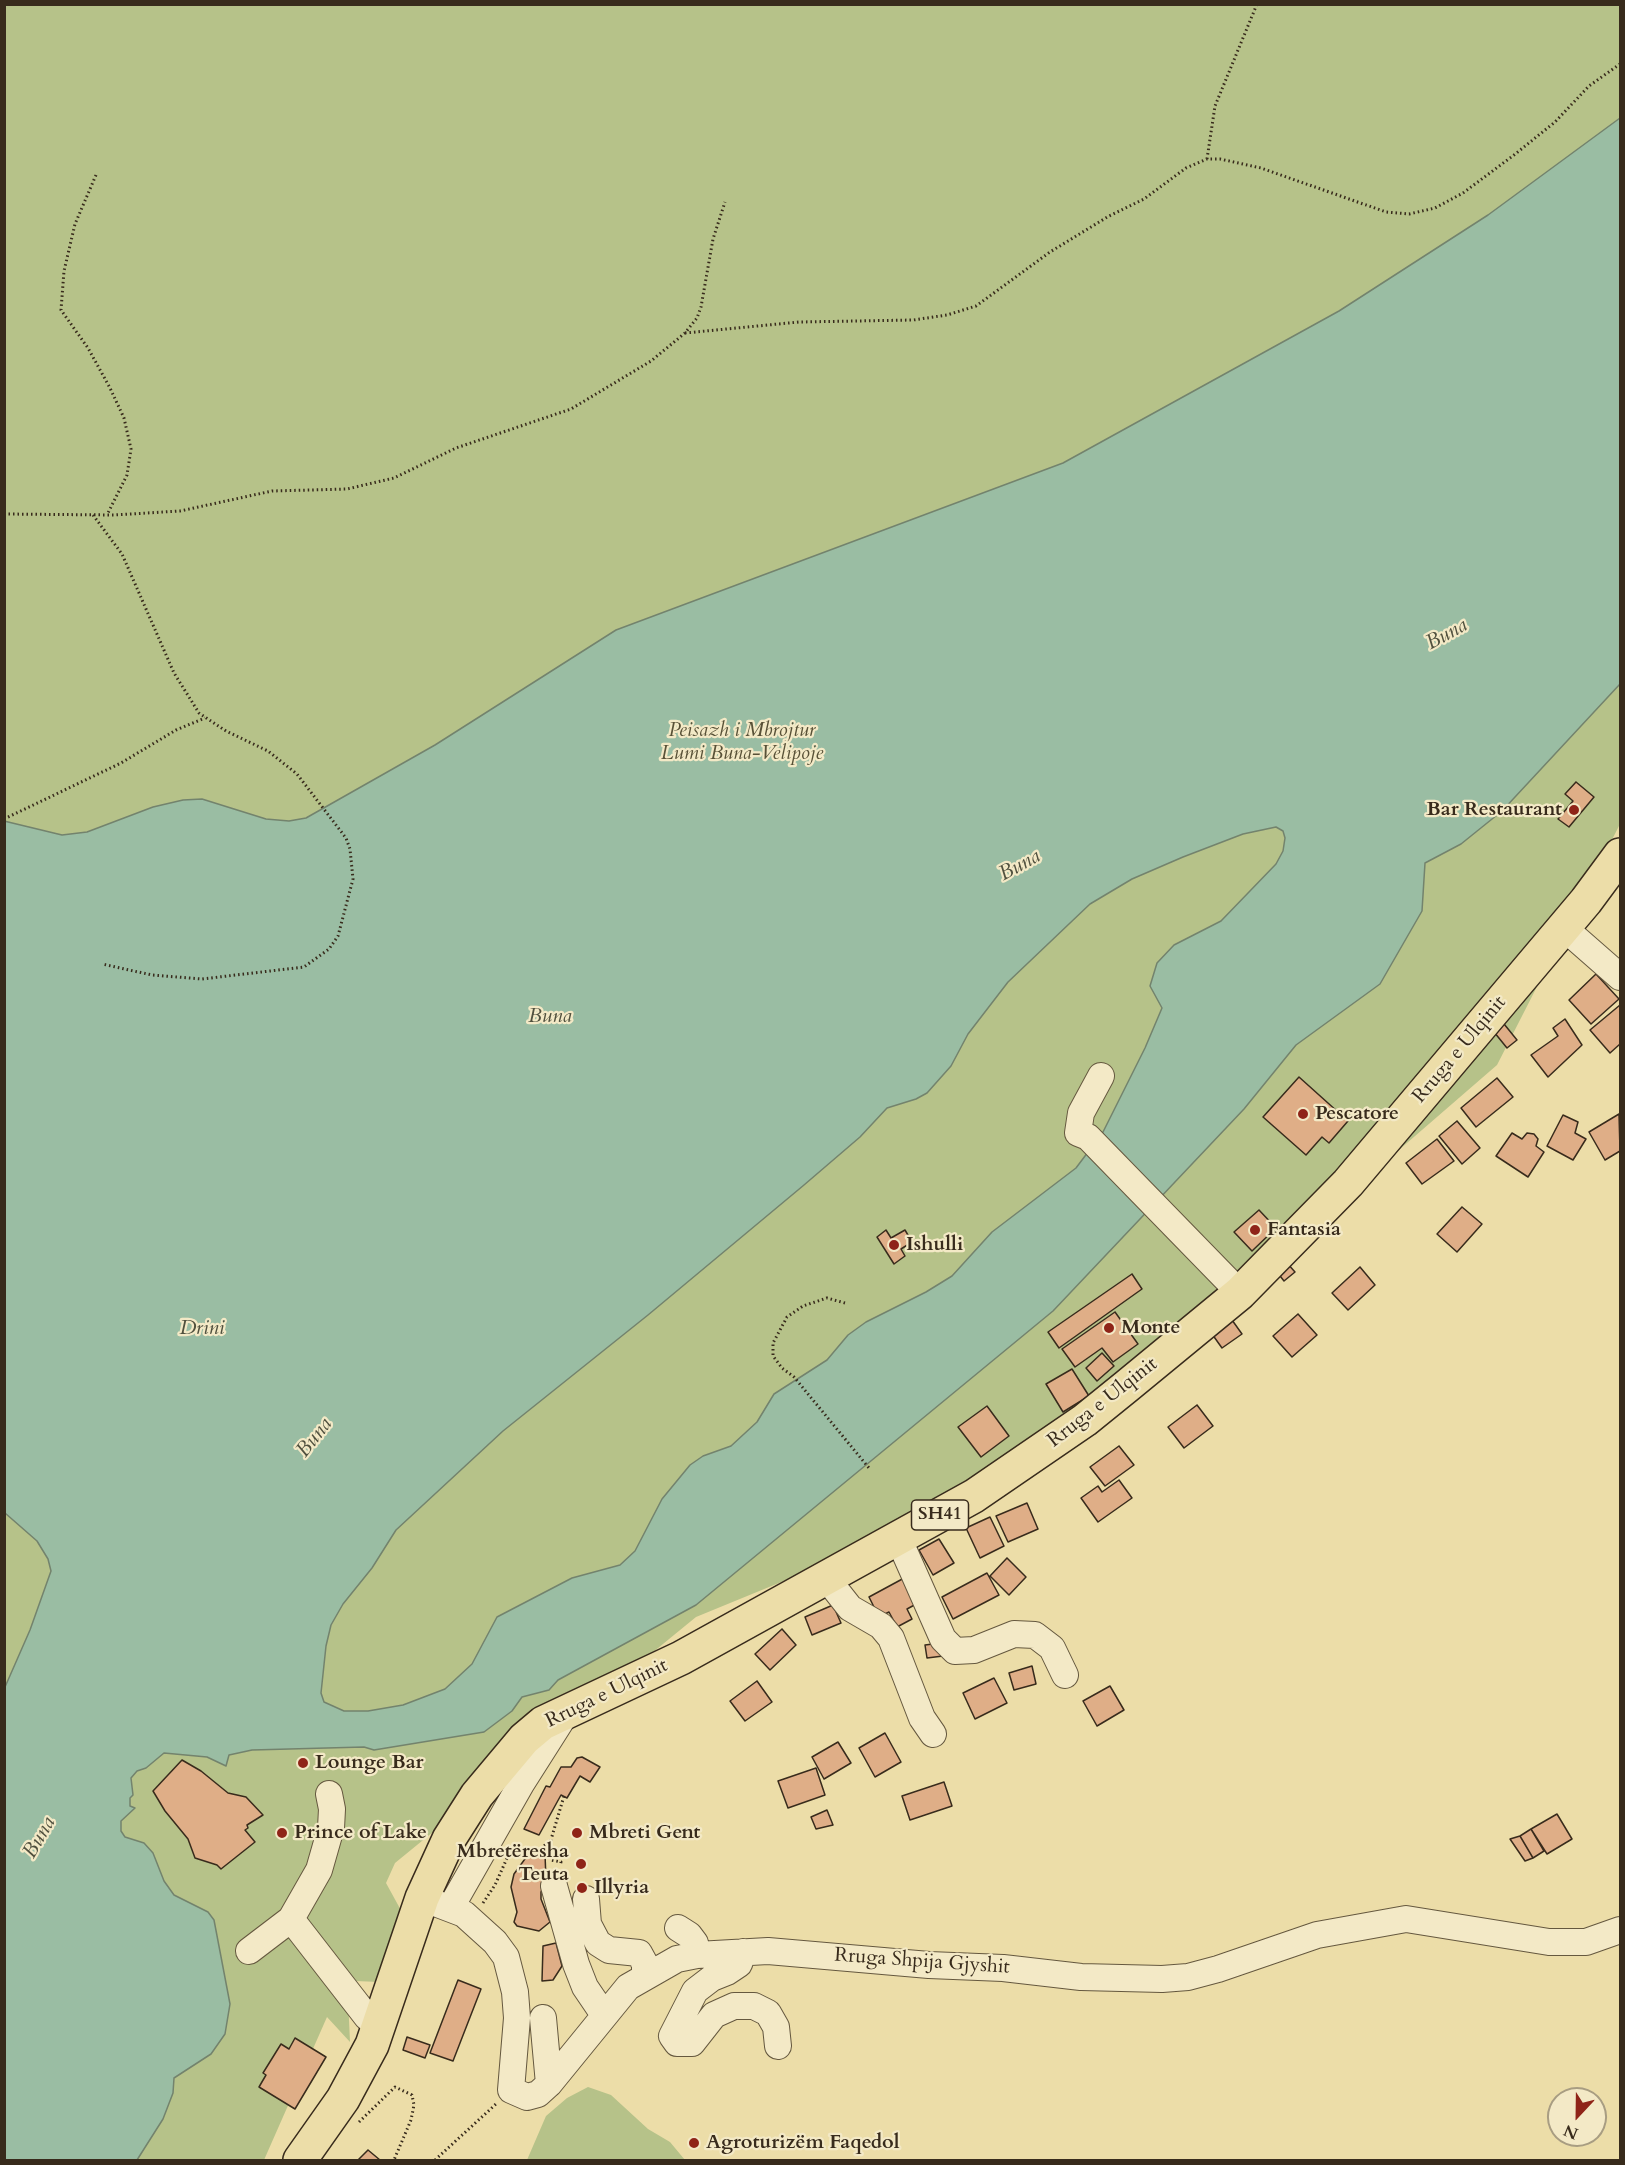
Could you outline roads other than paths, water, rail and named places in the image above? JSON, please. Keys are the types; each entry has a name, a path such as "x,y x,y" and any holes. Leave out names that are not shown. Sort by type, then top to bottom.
{"main road":[{"name":"Rruga e Ulqinit","path":"300,2160 359,2073 378,2027 445,1906 449,1839 477,1795 524,1739 543,1723 681,1658 974,1496 1085,1420 1240,1293 1355,1175 1563,927 1620,855"}],"street":[{"path":"1563,927 1620,977"},
{"path":"1101,1076 1079,1121 1078,1133 1088,1137 1171,1219 1240,1293"},
{"path":"893,1542 904,1551 943,1639 955,1651 974,1650 1014,1634 1035,1635 1052,1648 1065,1675"},
{"path":"830,1577 835,1589 850,1608 882,1626 891,1638 922,1718 933,1734"},
{"path":"249,1951 291,1919 319,1870 331,1827 332,1809 328,1794"},
{"path":"557,1874 576,1964 585,1987 604,2016"},
{"path":"586,1899 588,1924 598,1943 609,1950 639,1953 645,1964 645,1976"},
{"name":"Rruga Shpija Gjyshit","path":"445,1906 495,1942 506,1957 512,1977 517,2035 511,2090 527,2097 538,2094 549,2084 628,1987 677,1959 697,1954 768,1951 929,1965 1003,1968 1081,1977 1162,1979 1188,1977 1218,1969 1317,1935 1406,1919 1549,1942 1586,1942 1620,1930"},
{"path":"291,1919 367,2017 378,2027"},
{"path":"678,1928 689,1935 695,1943 697,1954"},
{"path":"743,1953 739,1964 728,1972 712,1978 695,1991 672,2036 677,2043 692,2043 714,2015 734,2006 754,2006 768,2013 776,2027 778,2046"},
{"path":"543,2018 549,2084"}],"water":[{"name":"Buna","path":"1620,118 1620,684 1502,811 1461,844 1425,863 1422,911 1380,984 1296,1045 1244,1109 1053,1311 696,1605 558,1680 549,1690 522,1697 512,1711 484,1732 374,1750 364,1747 252,1750 229,1755 226,1766 207,1757 164,1753 146,1768 137,1771 131,1778 133,1795 130,1798 130,1806 135,1808 121,1821 121,1831 125,1837 144,1843 153,1853 164,1881 174,1895 208,1912 214,1920 230,2004 225,2034 211,2054 174,2078 173,2093 163,2119 137,2160 5,2160 5,1687 30,1630 51,1571 48,1559 37,1541 5,1513 4,821 62,835 87,832 153,807 183,800 202,799 266,819 289,821 306,818 435,745 616,630 1063,463 1339,311 1488,215","holes":["1276,827 1283,831 1285,838 1283,851 1276,864 1221,921 1174,945 1157,963 1150,986 1162,1008 1145,1048 1103,1132 1076,1168 992,1232 952,1276 926,1292 866,1322 848,1335 827,1360 774,1394 757,1422 731,1446 703,1456 690,1465 662,1499 635,1551 620,1565 572,1578 497,1617 472,1664 445,1689 403,1705 368,1711 344,1711 324,1702 321,1693 326,1646 331,1625 343,1604 372,1568 396,1530 503,1431 648,1315 804,1185 860,1137 887,1108 927,1093 951,1066 968,1034 1008,982 1090,904 1132,879 1243,834"]}],"place":[{"name":"Bar Restaurant","path":"1574,810"},
{"name":"Pescatore","path":"1303,1114"},
{"name":"Fantasia","path":"1255,1230"},
{"name":"Ishulli","path":"894,1245"},
{"name":"Monte","path":"1109,1328"},
{"name":"Lounge Bar","path":"303,1763"},
{"name":"Prince of Lake","path":"282,1833"},
{"name":"Mbreti Gent","path":"577,1833"},
{"name":"Mbretëresha Teuta","path":"581,1864"},
{"name":"Illyria","path":"582,1888"},
{"name":"Agroturizëm Faqedol","path":"694,2143"}],"park label":[{"name":"Peisazh i Mbrojtur Lumi Buna-Velipoje","path":"742,742"}],"water label":[{"name":"Drini","path":"202,1329"}]}
